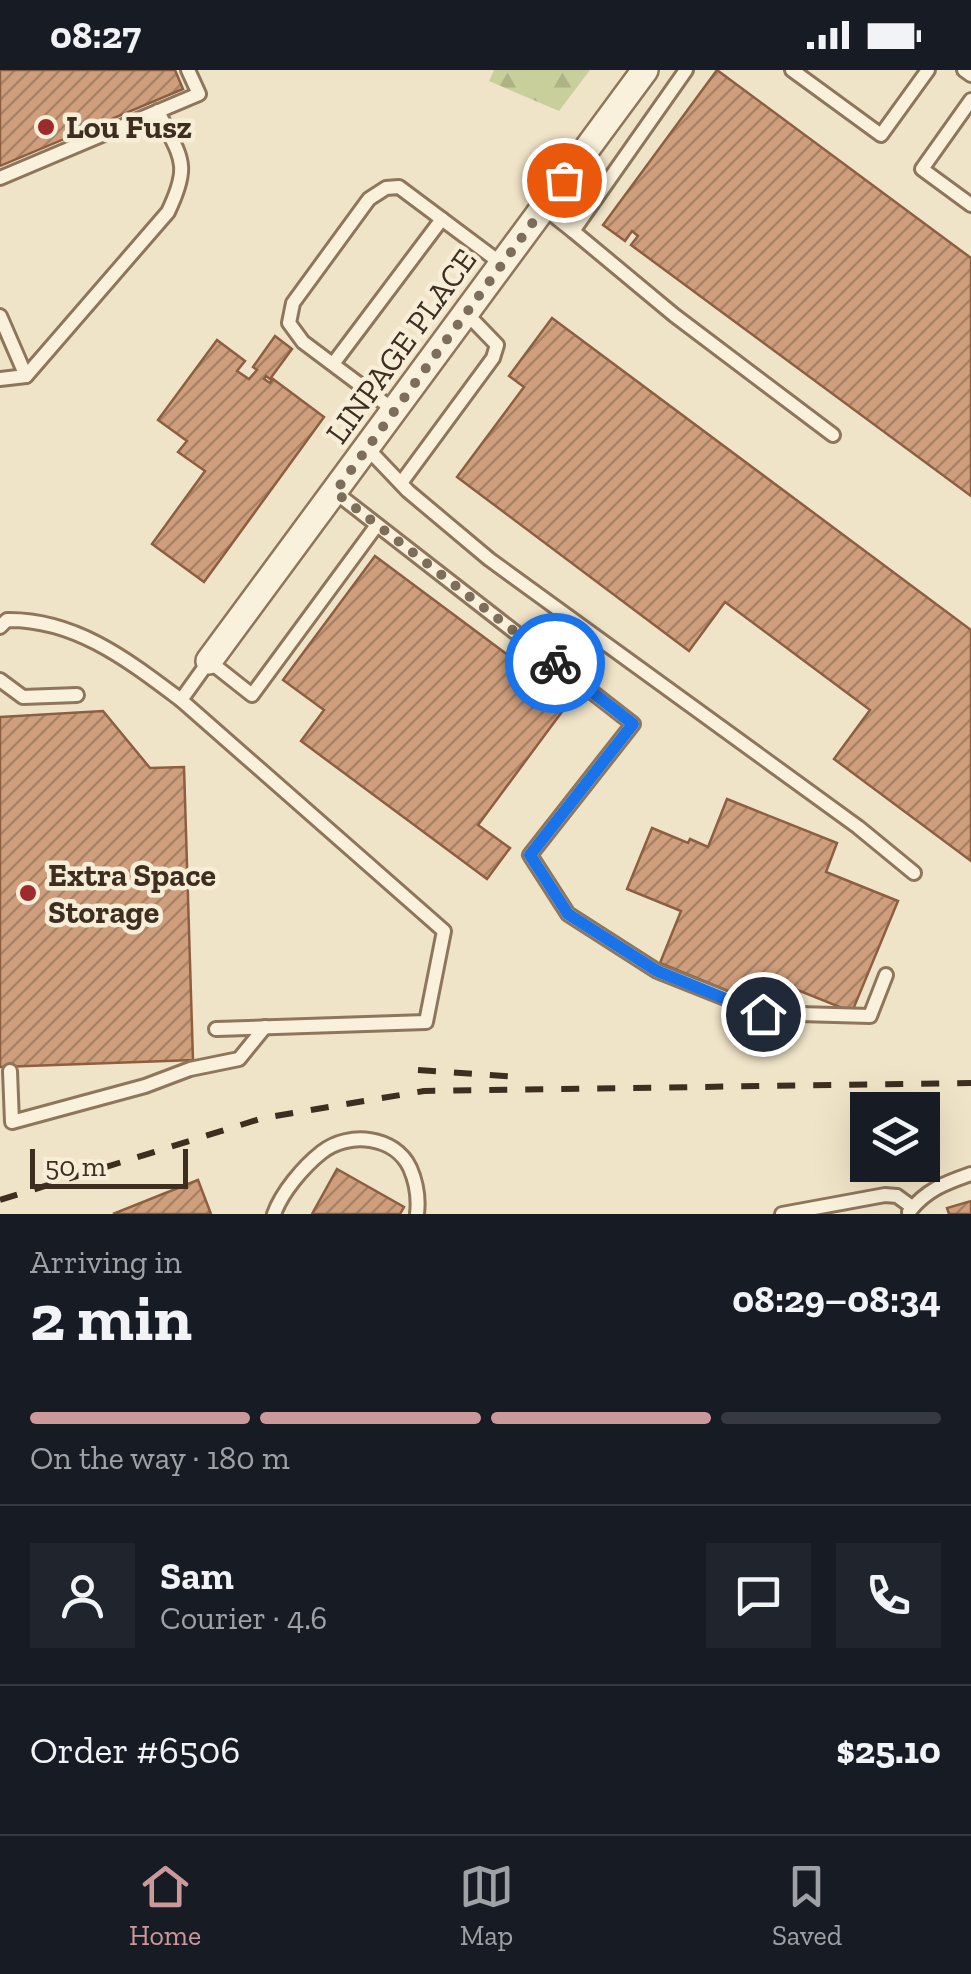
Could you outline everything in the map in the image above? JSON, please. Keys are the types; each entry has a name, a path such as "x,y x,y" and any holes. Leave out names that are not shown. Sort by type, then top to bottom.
{"street":[{"name":"LINPAGE PLACE","path":"210,661 645,70"}],"lane":[{"path":"0,178 199,94 188,70"},
{"path":"573,230 686,70"},
{"path":"792,70 881,136 928,70"},
{"path":"964,70 971,75"},
{"path":"971,100 922,169 971,205"},
{"path":"0,379 26,376 168,212 184,167 158,111"},
{"path":"394,410 303,342 289,322 293,302 369,199 386,188 399,188 502,264"},
{"path":"544,208 674,314 833,435"},
{"path":"333,364 442,219"},
{"path":"400,482 494,358 497,345 466,313"},
{"path":"0,316 26,376"},
{"path":"367,448 489,559 858,827 914,872"},
{"path":"335,492 633,724 530,855 568,914 657,971 763,1014 870,1016 886,974"},
{"path":"181,700 210,661 252,695 377,525"},
{"path":"0,626 7,620 35,620 72,630 127,659 181,700 444,931 426,1022 216,1029"},
{"path":"0,680 24,698 77,694"},
{"path":"10,1071 12,1122 239,1058 264,1027"},
{"path":"274,1214 292,1184 324,1150 360,1139 396,1148 406,1161 419,1198 417,1214"},
{"path":"782,1214 885,1196 896,1196 910,1211 939,1185 971,1174"}],"green space":[{"path":"494,70 590,70 559,111 489,81"}],"building":[{"name":"Lou Fusz","path":"0,70 175,70 183,89 0,166"},
{"path":"717,70 971,258 971,496 631,245 638,236 632,231 625,241 603,225"},
{"path":"552,318 971,630 971,861 834,759 870,710 725,602 689,651 457,477 524,387 509,376"},
{"path":"275,336 292,349 270,379 264,379 270,383 273,379 324,417 204,582 152,544 205,471 178,452 187,441 158,420 217,340 245,361 237,371 249,379"},
{"path":"375,556 524,667 521,671 567,705 478,825 510,848 487,879 301,741 324,710 283,680"},
{"path":"103,711 150,768 184,767 193,1060 0,1067 0,717"},
{"path":"727,799 837,843 826,872 898,901 852,1012 780,983 770,1008 660,963 681,911 627,889 652,828 708,847"},
{"path":"337,1169 404,1207 400,1214 312,1214"},
{"path":"198,1180 211,1214 113,1214"},
{"path":"971,1201 971,1214 949,1214 947,1208"}],"railway":[{"path":"418,1070 518,1077"},
{"path":"0,1200 263,1118 424,1091 971,1083"}],"way so far":[{"path":"555,663 335,492 564,180"}],"place":[{"name":"Lou Fusz","path":"46,127"},
{"name":"Extra Space Storage","path":"28,893"}],"route":[{"path":"555,663 633,724 530,855 568,914 657,971 763,1014"}]}
